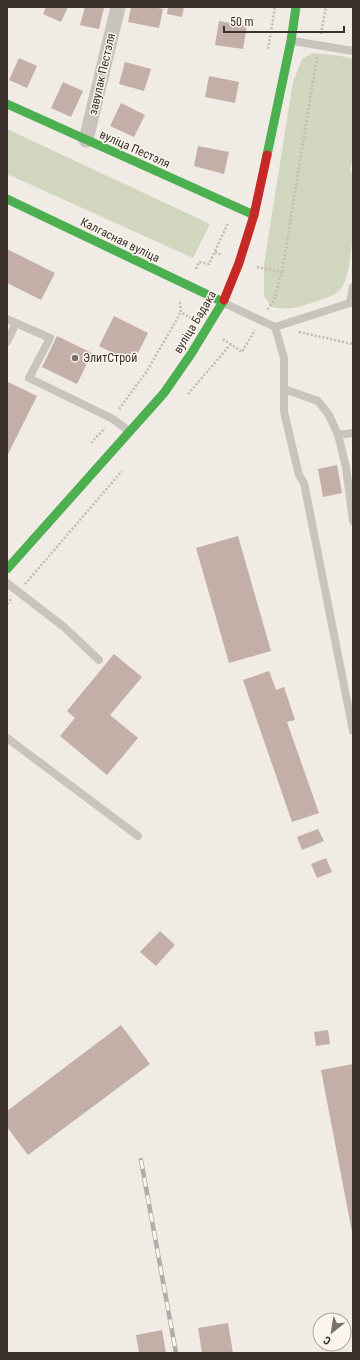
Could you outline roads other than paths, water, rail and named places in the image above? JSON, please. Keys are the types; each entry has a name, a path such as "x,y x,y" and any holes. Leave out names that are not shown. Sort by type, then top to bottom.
{"main road":[{"name":"вуліца Бадака","path":"7,569 164,393 191,354 223,302 239,263 254,215 291,41 296,7"},
{"name":"вуліца Пестэля","path":"7,104 254,215"},
{"name":"Калгасная вуліца","path":"7,199 223,302"}],"street":[{"name":"завулак Пестэля","path":"86,140 118,7"}],"lane":[{"path":"291,41 353,51"},
{"path":"223,302 275,327 352,302 353,287"},
{"path":"7,319 50,338 29,378 113,419 129,431"},
{"path":"7,342 16,323"},
{"path":"275,327 284,358 284,412 299,475 304,483 353,731"},
{"path":"284,389 318,401 329,415 338,435 346,467 352,503 353,521"},
{"path":"338,435 353,433"},
{"path":"7,583 64,627 99,660"},
{"path":"7,738 138,836"}],"railway":[{"path":"141,1160 176,1353"}],"place":[{"name":"ЭлитСтрой","path":"75,358"}]}
